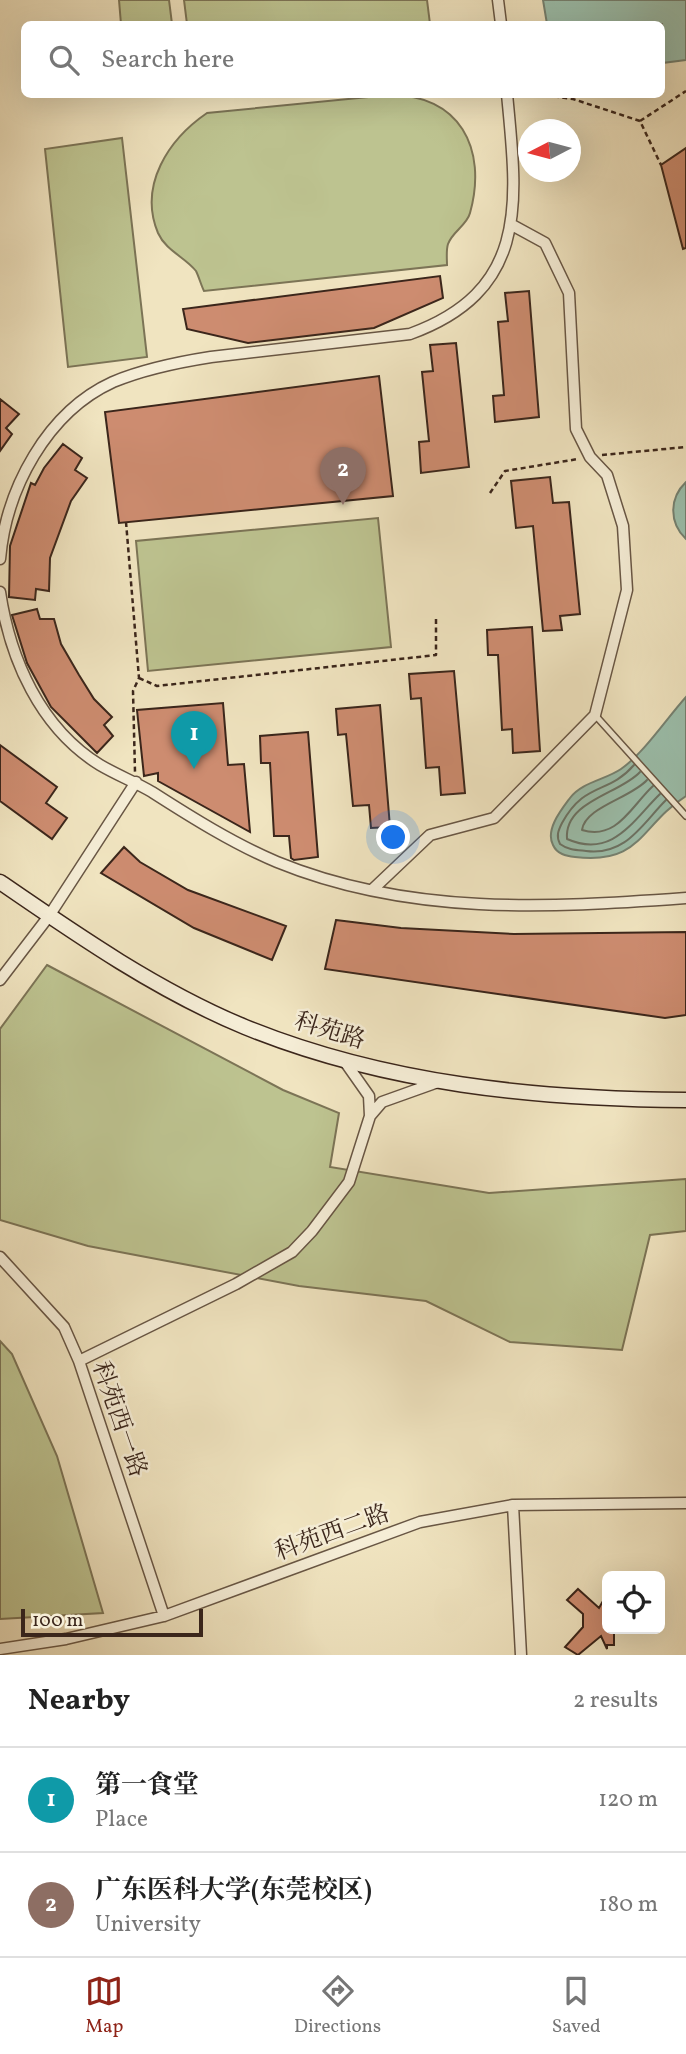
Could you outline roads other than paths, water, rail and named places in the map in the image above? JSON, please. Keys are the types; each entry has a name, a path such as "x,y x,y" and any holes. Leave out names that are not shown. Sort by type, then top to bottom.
{"street":[{"path":"498,0 501,21"},
{"path":"0,559 5,529 27,470 62,419 86,398 114,382 181,362 379,340 410,334 435,325 476,294 494,272 513,225 516,195 508,98"},
{"path":"372,890 430,835 494,818 595,715 627,590 623,526 607,475 590,457 576,429 569,293 545,243 513,225"},
{"path":"0,592 18,668 58,730 99,764 275,861 372,890 438,902 498,907 562,907 686,898"},
{"path":"0,980 49,916 136,782"},
{"name":"科苑路","path":"0,882 49,916 159,983 245,1027 343,1059 439,1081 513,1093 686,1100"},
{"path":"79,1361 156,1325 292,1252 349,1181 370,1116 369,1096 343,1059"},
{"path":"370,1116 382,1102 439,1081"},
{"name":"科苑西一路","path":"0,1257 64,1327 79,1361 164,1616"},
{"name":"科苑西二路","path":"0,1649 41,1644 164,1616 420,1522 513,1505 686,1503"},
{"path":"513,1505 521,1655"}],"lane":[{"path":"595,715 686,816"}],"water":[{"path":"543,0 686,0 686,60 665,63 665,21 546,21"},
{"path":"686,482 686,539 676,526 673,510 676,495"},
{"path":"686,697 686,796 638,840 614,855 597,858 575,857 557,851 551,839 552,827 570,798 581,788 615,773 630,762"}],"place":[{"name":"广东医科大学(东莞校区)","path":"343,505"},
{"name":"第一食堂","path":"194,769"}]}
